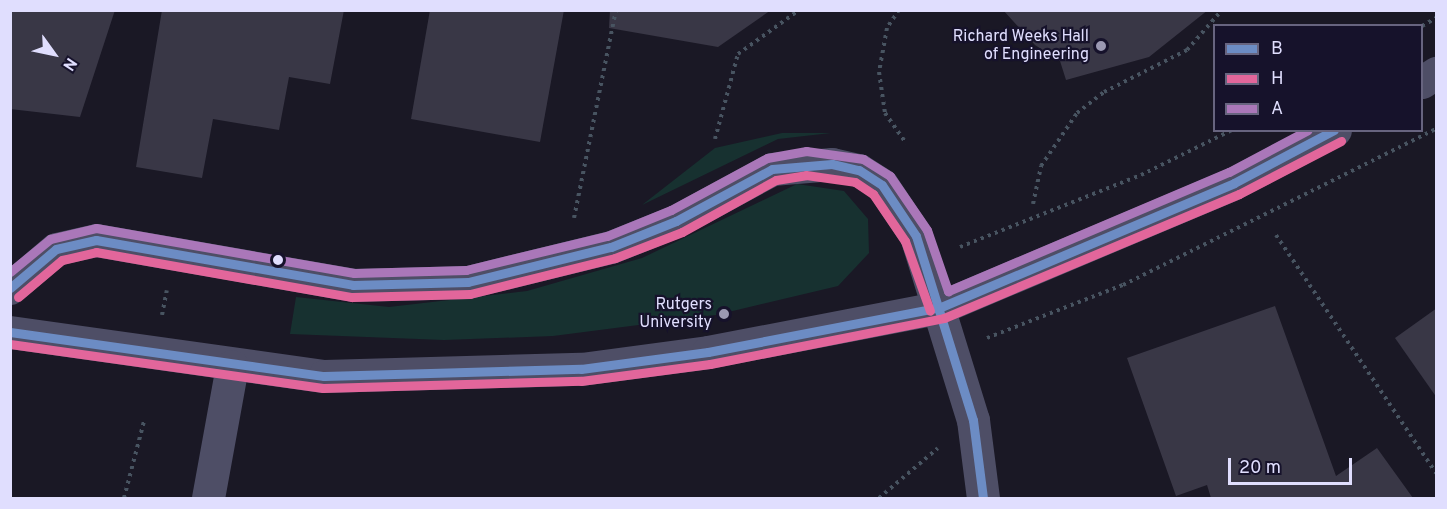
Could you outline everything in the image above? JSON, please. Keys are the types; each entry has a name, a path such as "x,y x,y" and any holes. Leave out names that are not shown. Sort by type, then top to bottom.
{"street":[{"path":"1423,81 1437,73"},
{"path":"10,332 232,366 324,376 581,369 708,352 941,307 1234,183 1331,132"},
{"path":"10,288 56,249 96,240 353,285 468,282 611,247 676,221 772,169 806,163 859,170 882,185 898,204 924,259 941,307 973,420 982,498"},
{"path":"208,498 232,366"}],"path":[{"path":"574,219 616,10"},
{"path":"715,139 738,54 799,10"},
{"path":"898,10 887,28 879,72 885,113 906,143"},
{"path":"1033,204 1041,166 1077,113 1104,92 1187,50 1222,10"},
{"path":"1423,25 1437,18"},
{"path":"953,351 1123,285 1437,129"},
{"path":"924,259 1141,175 1228,132"},
{"path":"1276,235 1437,473"},
{"path":"161,319 168,285"},
{"path":"124,498 144,421"},
{"path":"879,498 941,446"}],"green space":[{"path":"782,133 831,133 778,139 642,205 715,148"},
{"path":"797,184 844,191 868,219 869,253 838,286 716,315 553,336 444,340 290,334 296,297 389,307 527,291 642,258"}],"building":[{"path":"10,10 115,10 80,117 10,109"},
{"path":"162,10 344,10 330,84 289,77 279,130 213,119 202,178 136,167"},
{"path":"430,10 564,10 540,142 411,119"},
{"path":"610,10 771,10 718,47 609,28"},
{"name":"Richard Weeks Hall of Engineering","path":"1003,10 1208,10 1149,57 1066,80 1060,61 1035,45"},
{"path":"1275,306 1336,476 1377,448 1413,498 1211,498 1207,485 1176,496 1127,358"},
{"path":"1437,308 1437,398 1395,338"}],"transit line":[{"name":"A","path":"10,272 50,239 96,228 354,273 466,270 607,236 671,210 767,158 806,151 863,159 890,176 927,230 948,291 1229,172 1304,132"},
{"name":"B","path":"10,332 324,376 581,369 708,352 941,307 1234,183 1330,132"},
{"name":"H","path":"10,344 323,388 581,381 710,364 944,318 1239,194 1341,141"},
{"name":"B","path":"10,288 56,249 96,240 353,285 468,282 611,247 676,221 772,169 832,164 859,170 882,185 916,236 973,420 983,498"},
{"name":"H","path":"18,297 62,260 96,252 352,297 470,294 615,258 682,232 776,180 806,175 855,182 873,194 905,241 930,311"}],"place":[{"name":"Richard Weeks Hall of Engineering","path":"1101,46"},
{"name":"Rutgers University","path":"724,314"}]}
